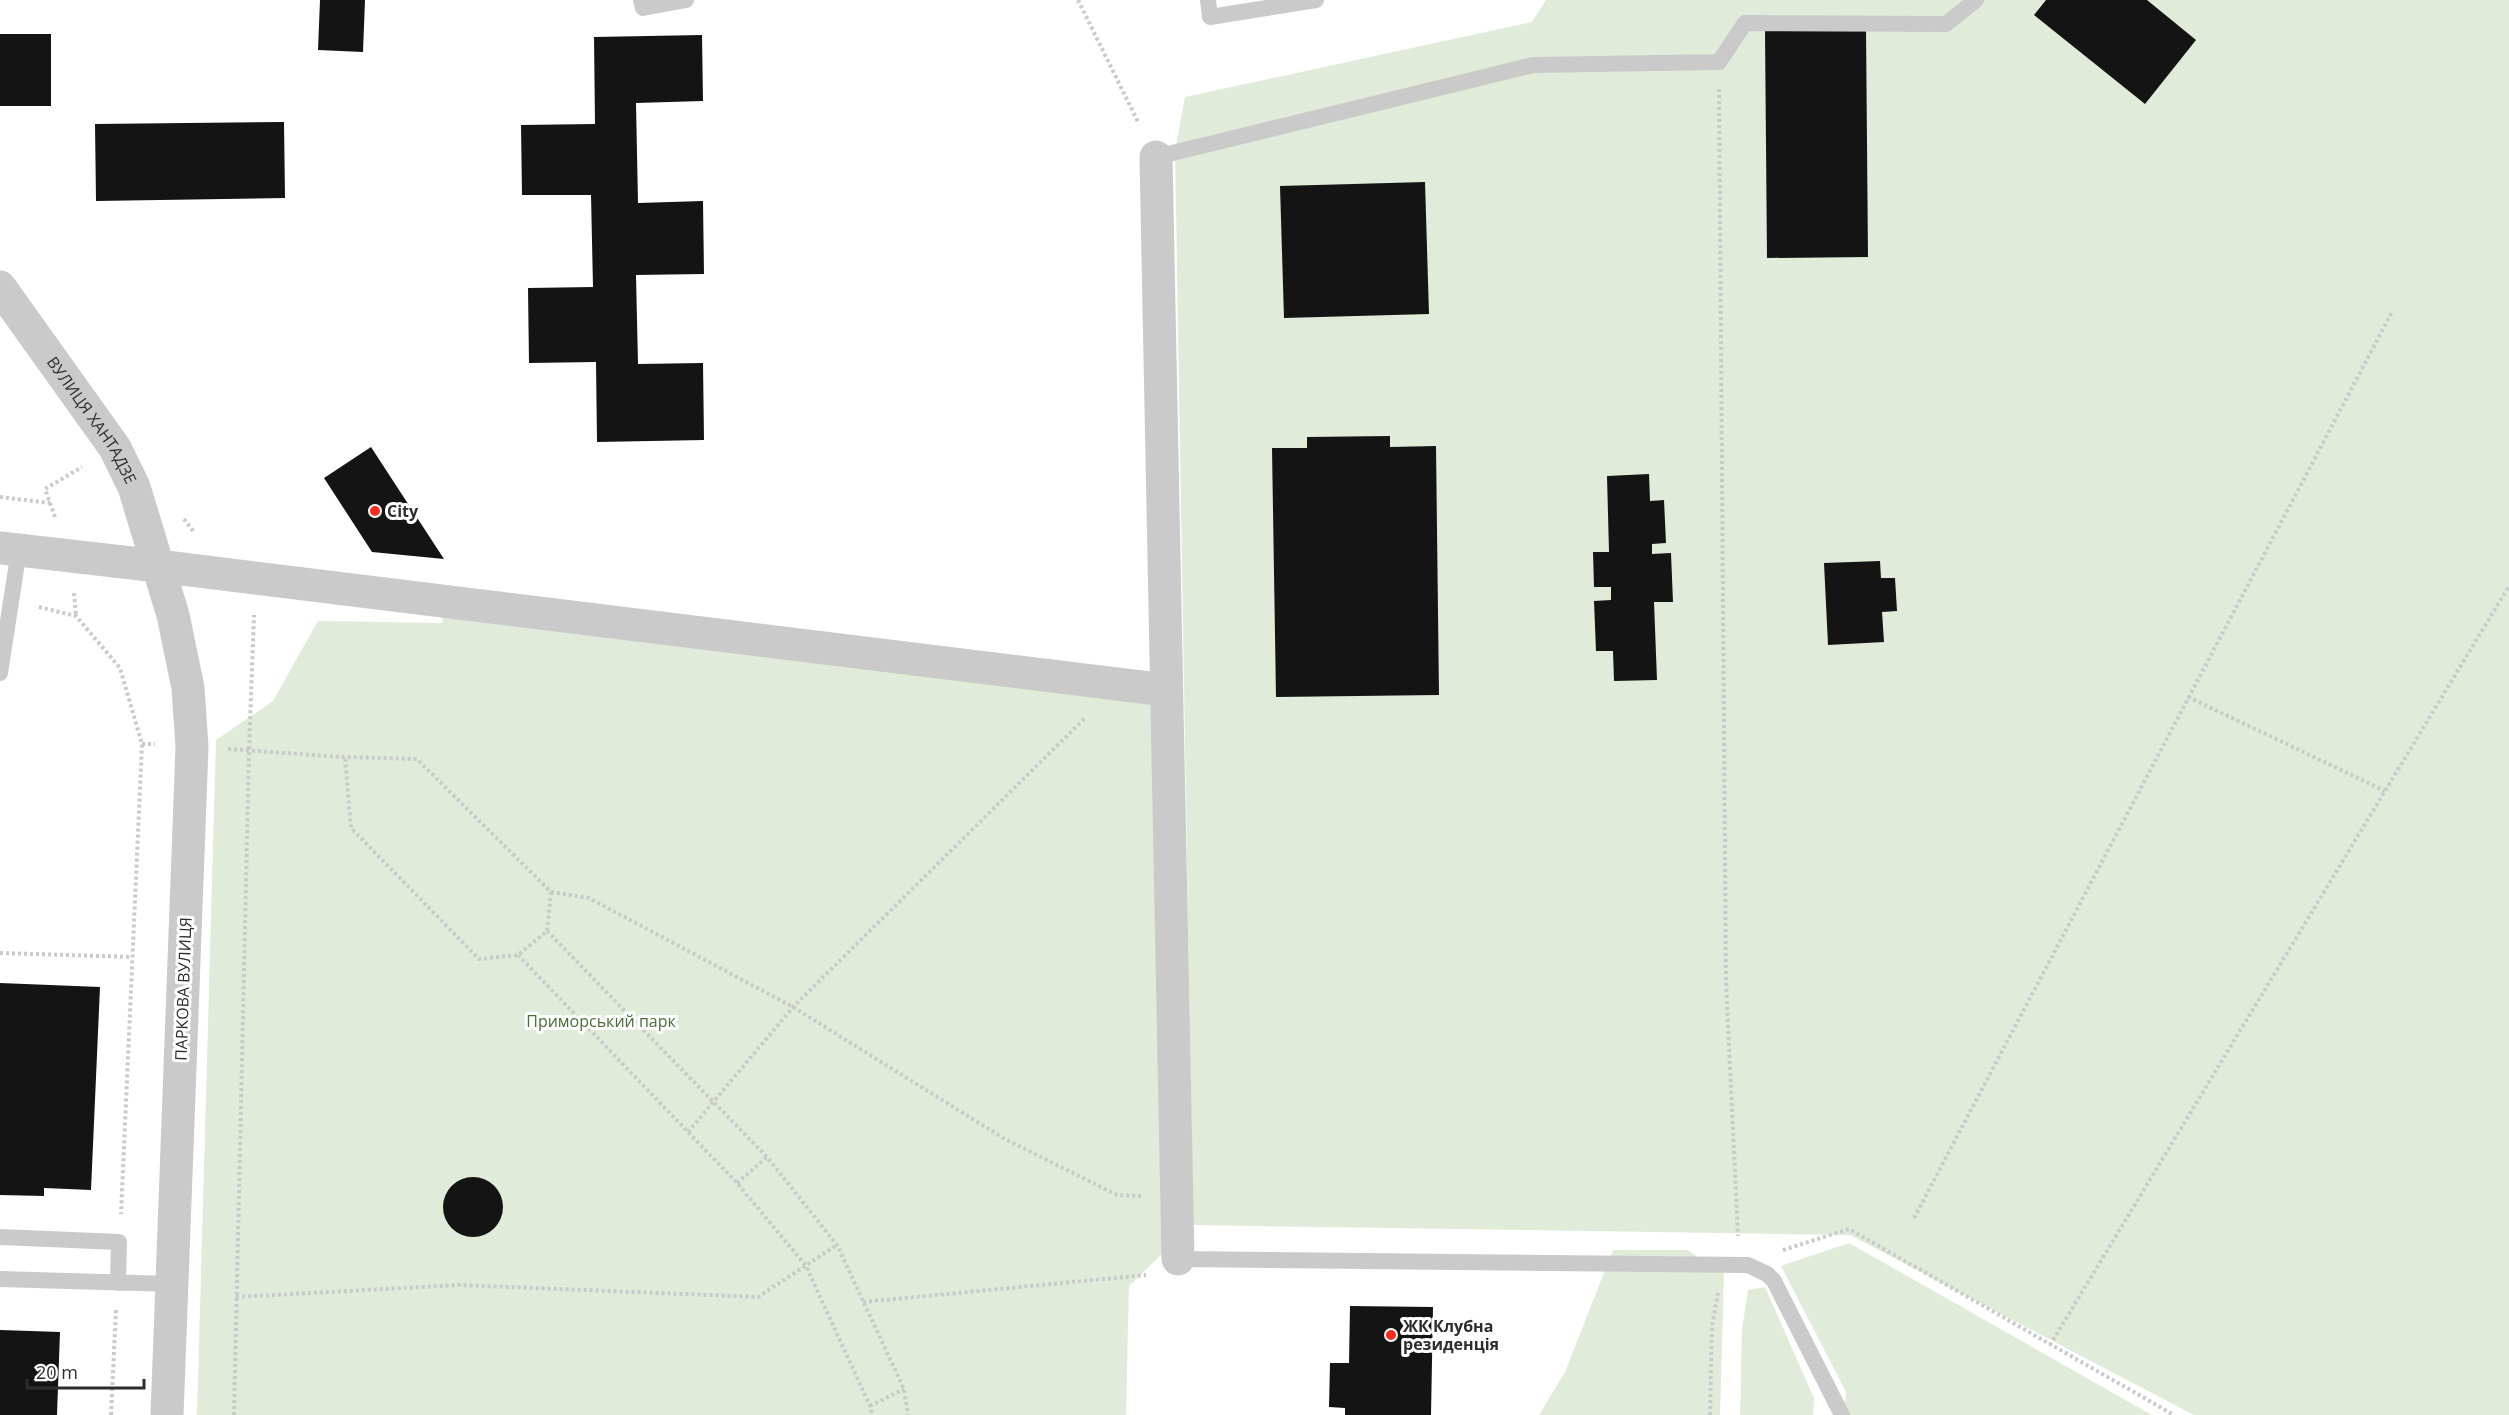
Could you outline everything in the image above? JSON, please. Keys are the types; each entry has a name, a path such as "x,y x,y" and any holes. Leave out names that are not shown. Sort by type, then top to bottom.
{"street":[{"path":"1156,157 1178,1258"},
{"name":"ВУЛИЦЯ ХАНТАДЗЕ","path":"0,287 13,322 115,448 134,488 158,566"},
{"path":"9,549 1166,690"},
{"name":"ПАРКОВА ВУЛИЦЯ","path":"158,566 173,615 188,688 192,747 167,1415"}],"lane":[{"path":"641,0 643,8 686,0"},
{"path":"1208,0 1210,17 1316,0"},
{"path":"1156,157 1533,65 1719,62 1745,23 1946,24 1976,0"},
{"path":"0,673 2,646 12,601 9,549"},
{"path":"0,1237 120,1242 118,1283"},
{"path":"1178,1258 1739,1264 1758,1268 1774,1281 1842,1415"},
{"path":"0,1279 172,1284"}],"path":[{"path":"1078,0 1156,157"},
{"path":"1719,62 1726,981 1739,1264"},
{"path":"1914,1218 2392,312"},
{"path":"0,497 50,503"},
{"path":"2050,1345 2509,586"},
{"path":"12,601 76,616 120,668 142,744 120,1242"},
{"path":"688,1132 793,1007 1119,684"},
{"path":"2188,697 2385,791"},
{"path":"226,749 417,759 551,892 589,898 793,1007 1003,1138 1117,1194 1177,1198"},
{"path":"234,1415 249,751"},
{"path":"345,757 351,828 479,959 518,955 548,931 551,892"},
{"path":"548,931 767,1157 837,1245 904,1389 908,1415"},
{"path":"0,953 132,957"},
{"path":"518,955 737,1183 806,1266 870,1406 872,1415"},
{"path":"737,1183 767,1157"},
{"path":"1710,1415 1712,1326 1718,1293 1739,1264 1849,1229 2174,1415"},
{"path":"236,1297 459,1285 759,1297 837,1245"},
{"path":"863,1302 1151,1275 1178,1258"},
{"path":"111,1415 118,1283"},
{"path":"870,1406 904,1389"}],"green space":[{"path":"1546,0 2509,0 2509,1415 2194,1415 1850,1235 1193,1225 1175,151 1185,97 1532,22"},
{"name":"Приморський парк","path":"445,604 1155,702 1164,1252 1129,1286 1126,1415 197,1415 216,740 273,701 318,621 442,623"},
{"path":"1849,1243 2152,1415 1843,1415 1846,1392 1781,1266"},
{"path":"1613,1250 1687,1250 1724,1274 1720,1415 1539,1415 1565,1372"},
{"path":"1765,1287 1814,1398 1813,1415 1740,1415 1742,1329 1748,1290"}],"building":[{"path":"320,0 365,0 363,52 318,50"},
{"path":"2046,0 2147,0 2196,40 2145,104 2034,15"},
{"path":"1866,29 1868,257 1767,258 1765,31"},
{"path":"0,34 51,34 51,106 0,106"},
{"path":"702,35 703,101 636,103 638,203 703,201 704,274 636,275 638,364 703,363 704,440 597,442 596,362 529,363 528,288 593,287 591,195 522,195 521,125 595,124 594,37"},
{"path":"284,122 285,198 96,201 95,124"},
{"path":"1425,182 1429,314 1284,318 1280,186"},
{"path":"1390,436 1390,447 1436,446 1439,695 1276,697 1272,448 1307,448 1307,437"},
{"path":"371,447 444,559 372,552 324,478"},
{"path":"1649,474 1650,501 1664,500 1666,543 1652,544 1652,554 1671,553 1673,602 1654,602 1657,680 1614,681 1613,651 1596,651 1594,601 1611,600 1611,587 1594,587 1593,552 1609,552 1607,476"},
{"path":"1880,561 1881,578 1895,578 1897,611 1882,612 1884,642 1828,645 1824,563"},
{"path":"0,983 100,987 91,1190 44,1188 44,1196 0,1195"},
{"path":"473,1177 494,1186 503,1207 494,1228 473,1237 452,1228 443,1207 452,1186"},
{"name":"ЖК Клубна резиденція","path":"1350,1306 1433,1307 1431,1415 1345,1415 1345,1408 1329,1407 1330,1363 1349,1363"},
{"path":"0,1330 60,1332 57,1415 0,1415"}],"place":[{"name":"City","path":"375,511"},
{"name":"ЖК Клубна резиденція","path":"1391,1335"}]}
